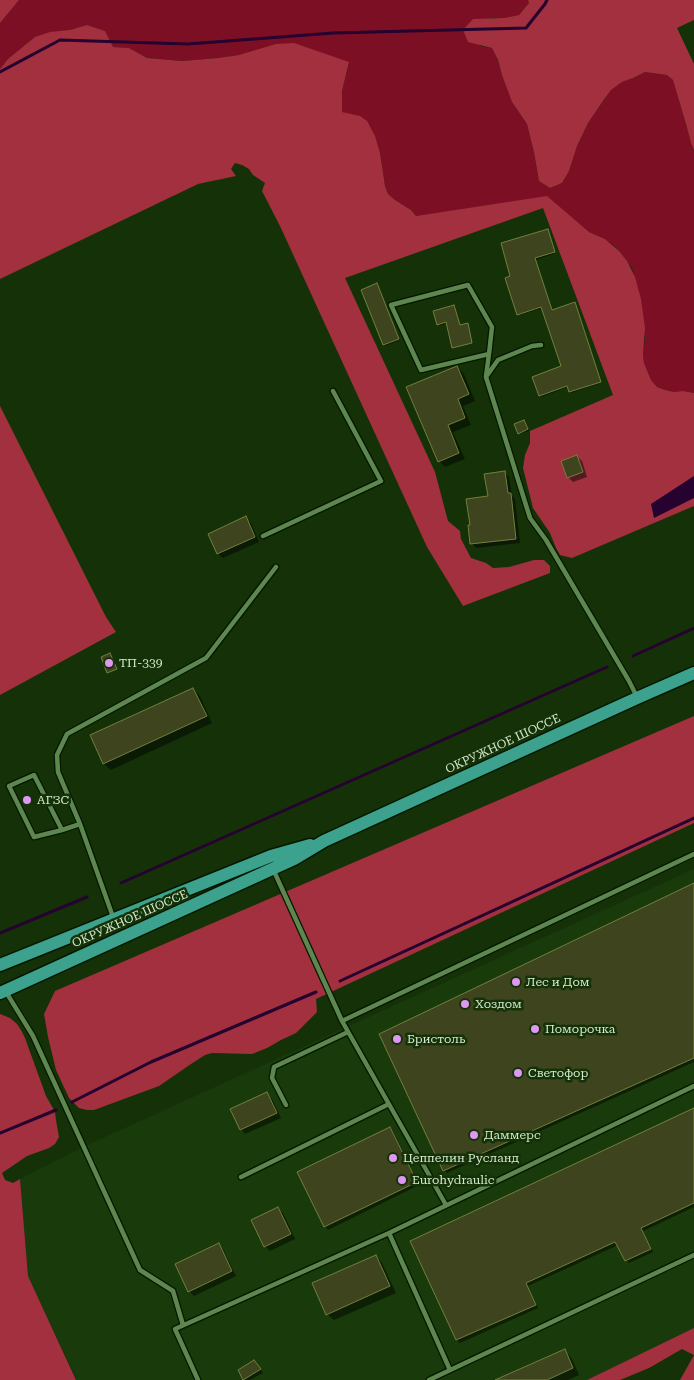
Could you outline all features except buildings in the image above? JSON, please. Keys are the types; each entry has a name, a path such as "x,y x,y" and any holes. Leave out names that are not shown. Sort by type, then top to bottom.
{"main road":[{"name":"ОКРУЖНОЕ ШОССЕ","path":"3,991 273,869 324,841 694,673"},
{"name":"ОКРУЖНОЕ ШОССЕ","path":"0,965 271,856 324,841"}],"lane":[{"path":"489,354 421,370 391,305 468,285 492,327 489,354 486,377 530,518 551,549 629,681 637,698"},
{"path":"486,377 498,360 532,346 541,345"},
{"path":"263,536 381,481 333,391"},
{"path":"114,919 80,824 58,772 57,755 67,734 206,658 276,567"},
{"path":"62,830 34,775 9,786 34,837 62,830 80,824"},
{"path":"342,1021 694,854"},
{"path":"273,869 342,1021 446,1205"},
{"path":"3,991 33,1036 140,1270 173,1291 183,1325"},
{"path":"286,1104 272,1078 274,1067 348,1032"},
{"path":"198,1380 175,1328 389,1233 694,1086"},
{"path":"241,1177 389,1104"},
{"path":"389,1233 450,1370"},
{"path":"429,1380 694,1255"}],"shaded area":[{"path":"0,0 19,0 0,23"},
{"path":"19,0 528,0 529,3 519,15 489,18 480,46 492,48 512,102 527,124 539,181 550,188 562,183 569,171 577,146 588,123 611,90 622,82 645,72 667,75 673,80 694,150 694,393 665,390 657,387 651,380 644,363 645,338 637,285 632,268 613,245 589,232 547,197 416,216 411,210 388,194 380,153 371,128 342,112 342,91 349,63 239,55 182,61 147,58 129,48 113,47 105,31 87,25 70,30 8,59 0,69 0,23"},
{"path":"528,0 694,0 694,20 677,28 694,64 694,150 673,80 667,75 645,72 622,82 611,90 588,123 577,146 569,171 562,183 550,188 539,181 527,124 512,102 492,48 468,42 463,30 473,19 504,18 519,15 529,3"},
{"path":"87,25 105,31 113,47 129,48 147,58 182,61 218,58 239,55 276,44 294,43 349,62 342,91 342,112 360,116 367,121 375,136 380,153 388,194 411,210 416,216 547,196 589,232 605,239 627,261 635,277 641,299 645,328 644,363 651,380 657,387 665,390 694,393 694,506 572,558 560,555 550,533 533,508 523,468 525,455 530,443 530,431 613,395 543,208 345,278 435,472 448,521 460,531 461,539 471,558 486,563 493,568 509,567 534,560 544,560 550,566 550,573 463,606 427,547 280,226 262,191 265,183 253,175 249,169 235,163 231,169 236,176 198,184 0,279 0,69 8,59 35,37"},
{"path":"0,406 106,617 116,632 0,695"},
{"path":"694,476 694,498 654,518 651,504"},
{"path":"694,716 694,823 316,999 317,1012 296,1033 267,1048 252,1054 212,1053 205,1055 159,1086 94,1110 79,1108 69,1098 56,1070 44,1014 55,991"},
{"path":"694,869 694,1328 587,1380 77,1380 28,1276 20,1179 83,1147"},
{"path":"0,1014 10,1018 21,1030 46,1096 55,1112 59,1137 55,1144 27,1156 2,1173 5,1180 13,1183 20,1179 28,1276 76,1380 0,1380"},
{"path":"694,1328 694,1355 682,1349 649,1368 620,1380 587,1380"},
{"path":"694,1355 694,1380 680,1380"}],"waterway":[{"path":"0,72 60,40 188,44 333,33 526,28 547,0"},
{"path":"633,656 694,628"},
{"path":"121,883 607,667"},
{"path":"340,981 694,818"},
{"path":"0,933 87,897"},
{"path":"72,1102 151,1062 316,992"},
{"path":"0,1133 56,1110"}],"place":[{"name":"ТП-339","path":"109,663"},
{"name":"АГЗС","path":"27,800"},
{"name":"Лес и Дом","path":"516,982"},
{"name":"Хоздом","path":"465,1004"},
{"name":"Поморочка","path":"535,1029"},
{"name":"Бристоль","path":"397,1039"},
{"name":"Светофор","path":"518,1073"},
{"name":"Даммерс","path":"474,1135"},
{"name":"Цеппелин Русланд","path":"393,1158"},
{"name":"Eurohydraulic","path":"402,1180"}]}
